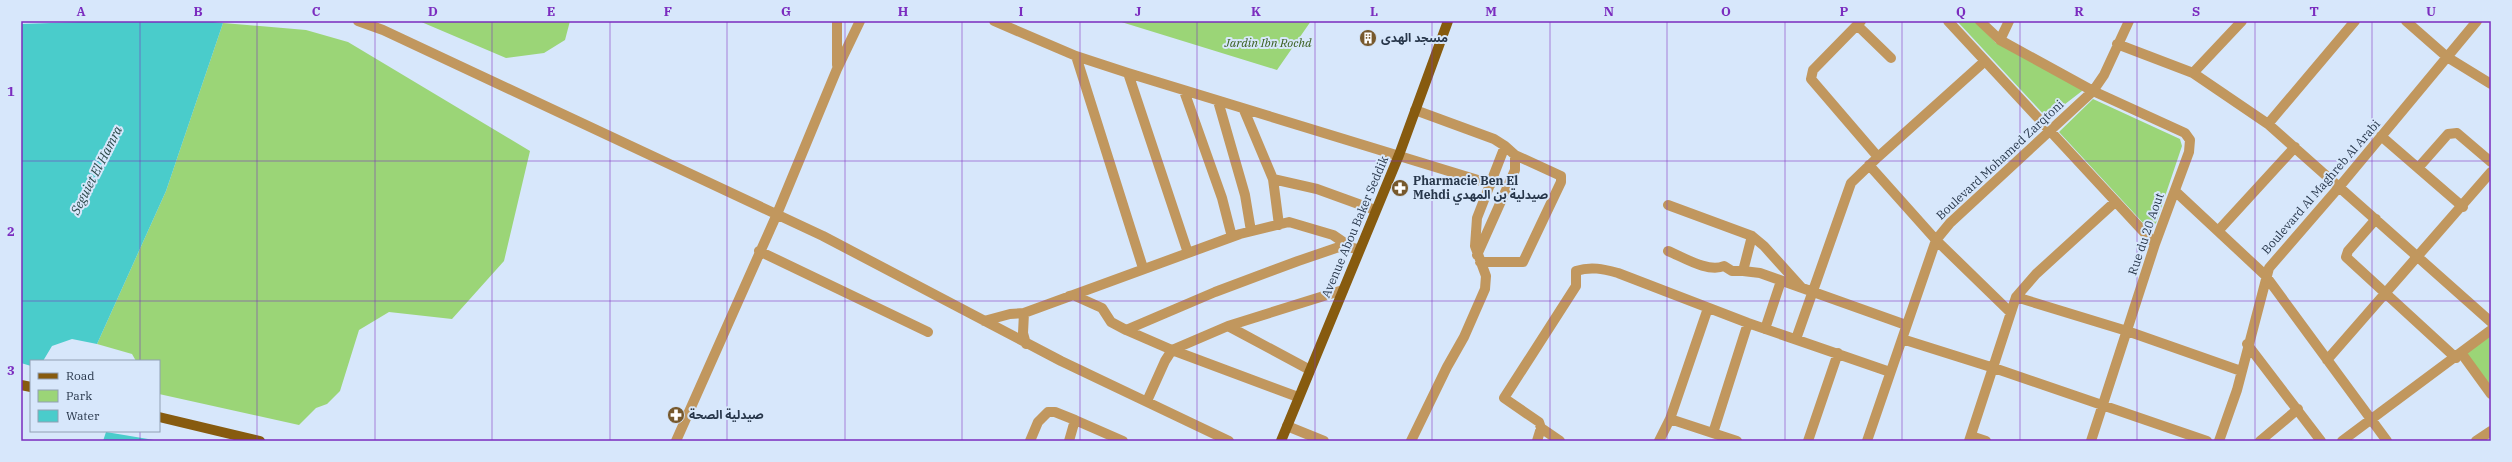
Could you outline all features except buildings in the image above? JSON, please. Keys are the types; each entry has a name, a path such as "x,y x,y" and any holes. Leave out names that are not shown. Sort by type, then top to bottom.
{"main road":[{"name":"Avenue Abou Baker Seddik","path":"1281,441 1343,290 1355,249 1375,210 1399,155 1448,21"},
{"path":"160,418 260,441"}],"street":[{"path":"358,21 383,30 777,214 1026,344 1229,441"},
{"path":"837,21 837,69"},
{"path":"676,441 777,214 837,69 860,21"},
{"path":"994,21 1076,56 1244,110 1399,155 1491,184"},
{"path":"1948,21 2155,244"},
{"path":"1980,21 2000,40 2093,91"},
{"path":"2000,40 2010,21"},
{"name":"Boulevard Mohamed Zarqtoni","path":"1867,441 1936,240 1950,223 2093,91 2104,75 2117,44 2129,21"},
{"path":"2193,74 2242,21"},
{"path":"2268,124 2356,21"},
{"path":"2406,21 2448,57 2490,82"},
{"name":"Boulevard Al Maghreb Al Arabi","path":"2219,441 2242,371 2265,275 2280,253 2340,186 2477,21"},
{"path":"1878,157 1813,83 1811,77 1813,70 1859,23 1891,58"},
{"path":"2117,44 2193,74 2268,124 2340,186 2418,258 2491,322"},
{"path":"1076,56 1143,268"},
{"path":"1796,339 1814,292 1847,192 1857,176 1985,62"},
{"path":"1128,73 1188,253"},
{"path":"1184,91 1222,198 1232,237"},
{"name":"Rue du 20 Aout","path":"2091,441 2155,244 2190,148 2187,135 2093,91"},
{"path":"1218,101 1245,195 1251,231"},
{"path":"1244,110 1273,179 1279,225"},
{"path":"1415,110 1505,146 1515,155 1561,176 1562,182 1523,262 1478,259"},
{"path":"2418,168 2448,134 2452,133 2457,133 2491,162"},
{"path":"2381,136 2463,206"},
{"path":"1411,441 1447,367 1464,337 1486,289 1486,276 1478,259 1475,239 1477,218 1505,146"},
{"path":"2218,231 2295,147"},
{"path":"1478,259 1515,170 1515,155"},
{"path":"1869,166 1936,240 2010,312"},
{"path":"2328,360 2490,175"},
{"path":"1273,179 1317,189 1375,210"},
{"path":"2175,191 2265,275 2387,441"},
{"path":"1986,441 1970,438 2016,297 2036,274 2115,202"},
{"path":"1668,205 1752,236 1764,246 1803,288"},
{"path":"2376,219 2348,251 2346,257 2459,356 2491,394"},
{"path":"984,321 1010,314 1024,313 1143,268 1232,237 1289,222 1333,234 1355,249"},
{"path":"1743,271 1752,236"},
{"path":"1126,330 1215,292 1298,261 1339,247 1355,249"},
{"path":"760,251 928,332"},
{"path":"1668,251 1709,267 1718,269 1724,266 1732,270 1760,274 1906,325"},
{"path":"1537,441 1541,428 1539,422 1504,398 1576,286 1576,271 1592,268 1607,270 1748,323 1890,372"},
{"path":"1765,329 1781,281"},
{"path":"1147,401 1165,361 1172,350 1228,326 1343,290"},
{"path":"1061,298 1073,295 1102,308 1111,322 1126,330 1172,350 1298,397"},
{"path":"2016,297 2127,331 2242,371"},
{"path":"1659,441 1670,419 1708,308"},
{"path":"1024,313 1023,327 1026,344"},
{"path":"1713,433 1748,323"},
{"path":"1228,326 1310,370"},
{"path":"2342,441 2459,356 2491,330"},
{"path":"1902,339 1994,368 2207,441"},
{"path":"2248,344 2321,441"},
{"path":"1808,441 1838,353"},
{"path":"2260,441 2298,409"},
{"path":"1030,441 1038,422 1048,412 1055,412 1123,441"},
{"path":"1670,419 1737,441"},
{"path":"1069,441 1075,420"},
{"path":"1287,426 1324,441"},
{"path":"1541,428 1560,441"},
{"path":"2476,441 2491,431"}],"green space":[{"path":"419,21 570,21 565,40 544,53 506,58"},
{"name":"Jardin Ibn Rochd","path":"1118,21 1311,21 1277,70"},
{"path":"1957,21 1975,21 1996,43 2077,81 2081,86 2082,91 2047,118"},
{"path":"223,23 306,30 348,42 530,151 504,261 452,319 389,312 359,330 340,391 327,404 316,408 299,425 160,394 160,360 135,360 132,354 97,344 166,191"},
{"path":"2093,99 2180,139 2182,146 2156,223 2152,227 2145,225 2059,132"},
{"path":"2491,335 2491,387 2463,355"}],"water":[{"name":"Seguiet El Hamra","path":"111,21 203,21 223,23 166,191 97,344 72,339 52,346 44,360 30,360 30,366 21,363 21,24"},
{"path":"106,432 160,441 103,441"}],"place":[{"name":"مسجد الهدى","path":"1368,38"},
{"name":"Pharmacie Ben El Mehdi صيدلية بن المهدي","path":"1400,188"},
{"name":"صيدلية الصحة","path":"676,415"}]}
